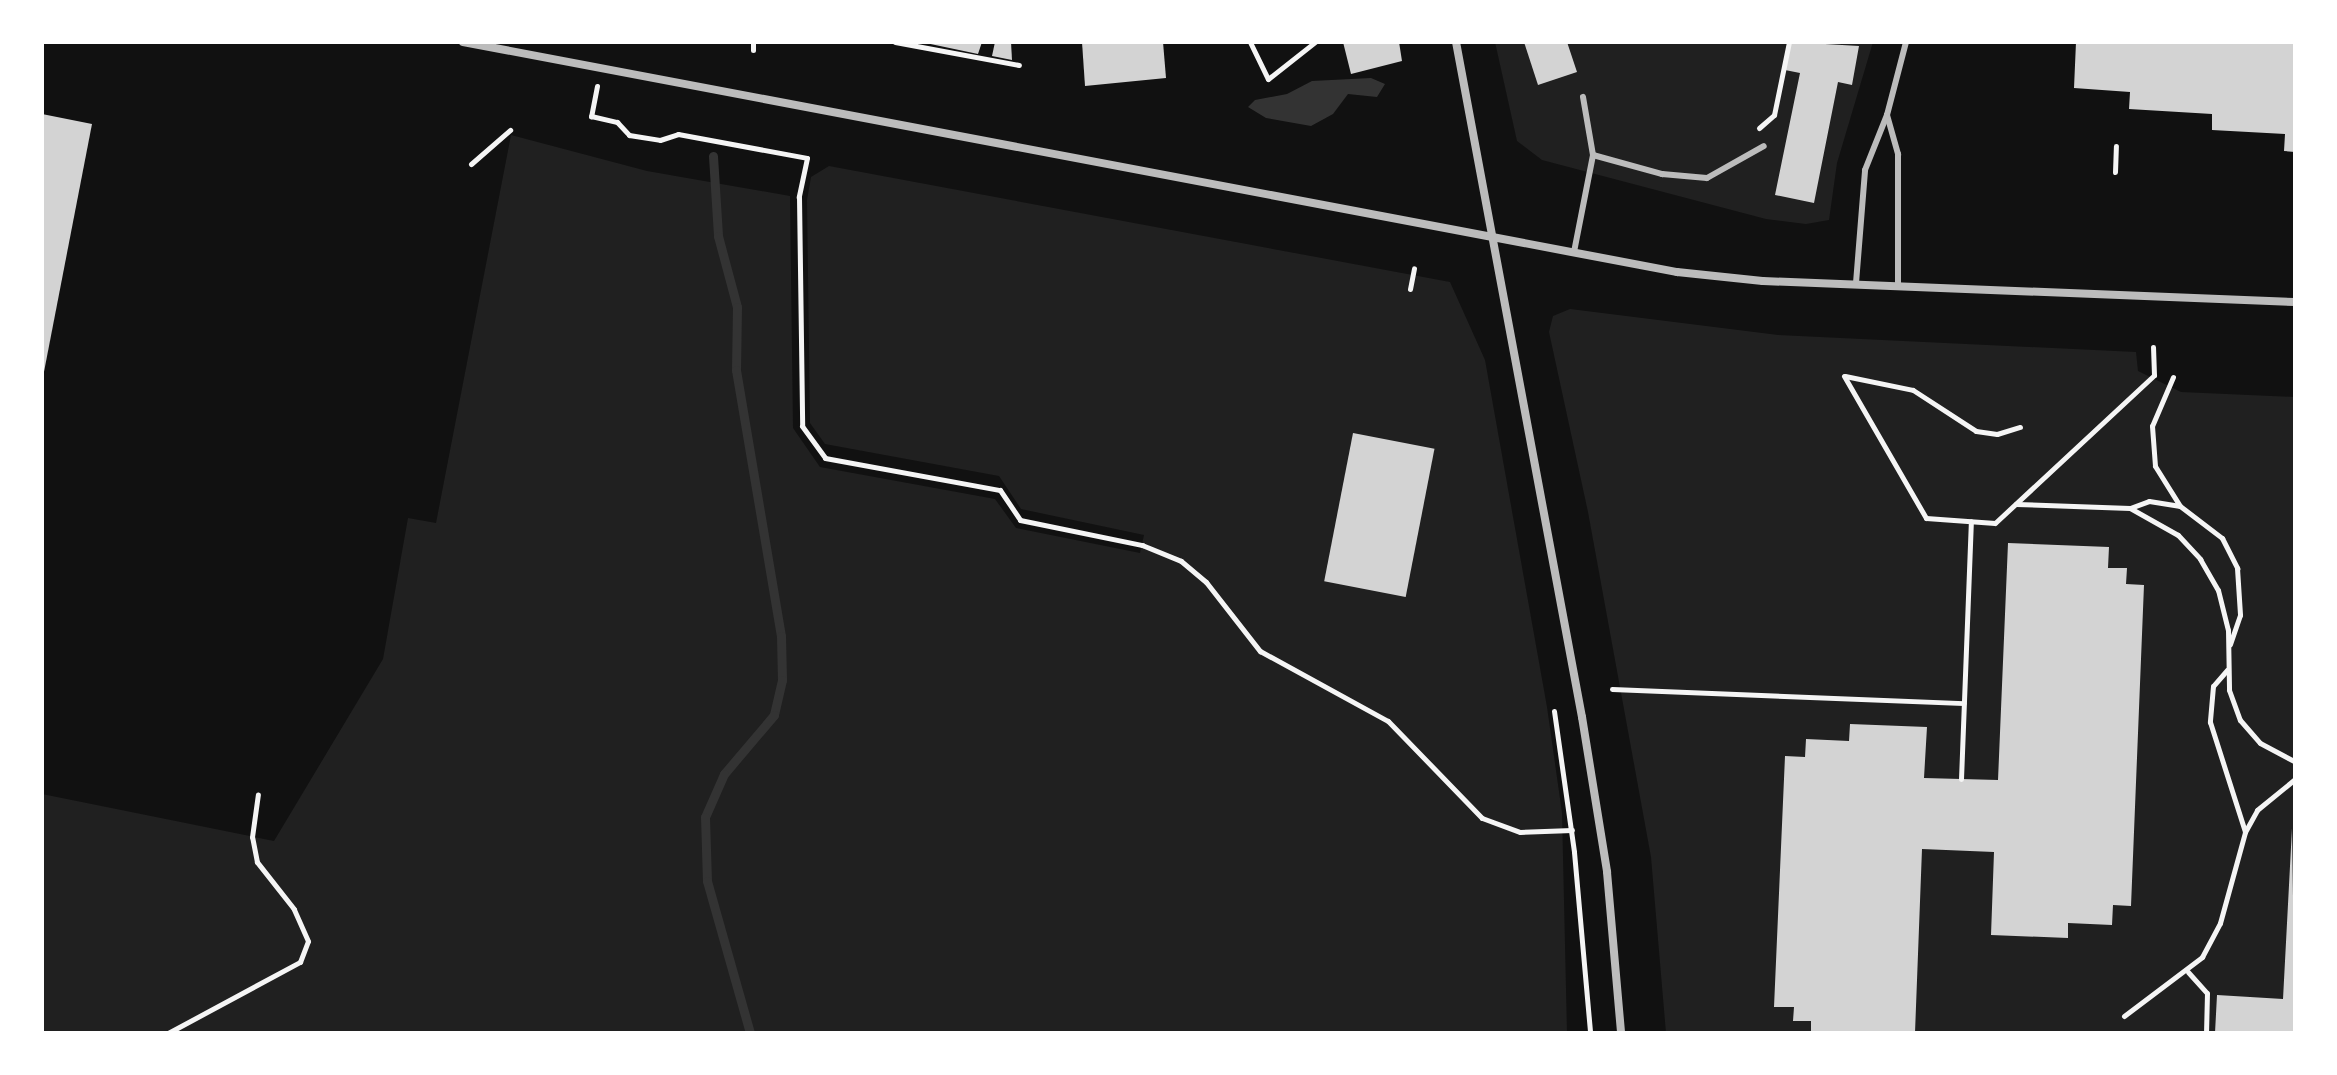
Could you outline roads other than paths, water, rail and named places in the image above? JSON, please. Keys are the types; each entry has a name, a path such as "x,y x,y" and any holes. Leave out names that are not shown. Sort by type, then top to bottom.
{"street":[{"path":"463,42 1691,273 2295,302"},
{"path":"1456,42 1489,236 1585,732 1610,898 1621,1033"}],"lane":[{"path":"1856,283 1865,170 1887,115 1906,42"},
{"path":"1574,252 1593,155 1583,97"},
{"path":"1887,115 1898,154 1898,285"},
{"path":"1593,155 1662,174 1707,178 1764,146"}],"waterway":[{"path":"713,156 718,236 737,307 736,370 781,636 782,680 774,715 724,774 705,817 707,881 750,1033"}]}
